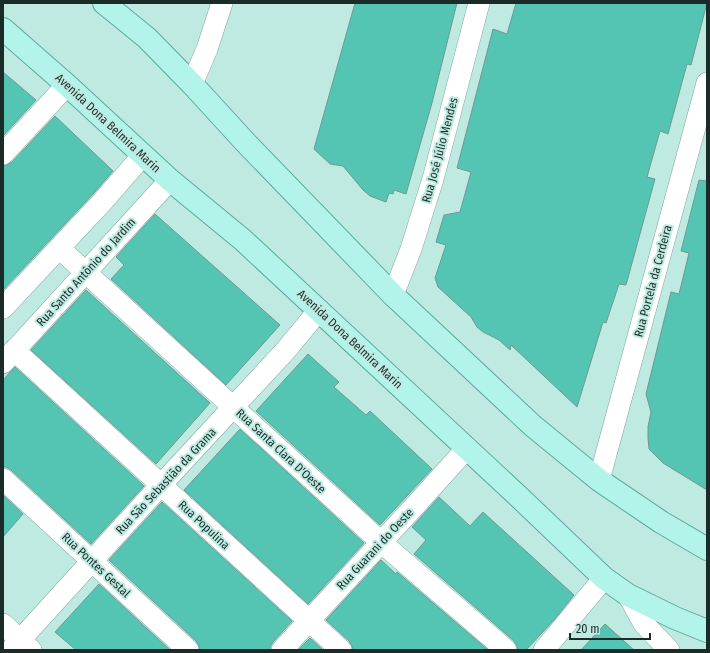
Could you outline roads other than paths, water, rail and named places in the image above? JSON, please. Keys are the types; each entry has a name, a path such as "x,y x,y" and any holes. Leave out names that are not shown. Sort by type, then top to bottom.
{"main road":[{"path":"107,4 147,38 393,295 533,426 598,480 661,522 707,549"},
{"name":"Avenida Dona Belmira Marin","path":"3,29 67,85 170,180 243,240 604,578 628,595 674,618 707,630"}],"street":[{"path":"192,84 207,49 222,3"},
{"name":"Rua José Júlio Mendes","path":"393,295 411,249 433,179 479,3"},
{"name":"Rua Portela da Cerdeira","path":"598,480 707,83"},
{"path":"3,154 67,85"},
{"path":"3,308 103,201 143,155"},
{"name":"Rua Santo Antônio do Jardim","path":"9,357 170,180"},
{"name":"Rua Santa Clara D'Oeste","path":"59,248 288,459 382,543 506,650"},
{"name":"Rua São Sebastião da Grama","path":"21,647 92,561 234,408 286,350 319,310"},
{"name":"Rua Populina","path":"9,357 161,485 341,650"},
{"name":"Rua Guarani do Oeste","path":"282,650 382,543 466,448"},
{"name":"Rua Pontes Gestal","path":"3,479 188,650"},
{"path":"544,650 604,578"},
{"path":"628,595 644,624 669,650"},
{"path":"3,624 21,647"}]}
